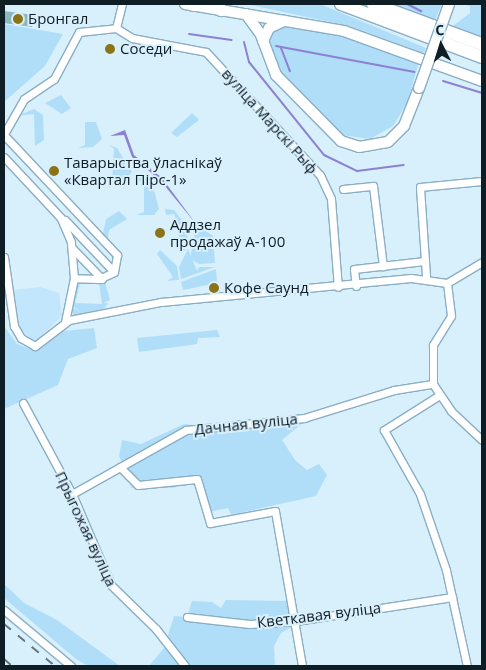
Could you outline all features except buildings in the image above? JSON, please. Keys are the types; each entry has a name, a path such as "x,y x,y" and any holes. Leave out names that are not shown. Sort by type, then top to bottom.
{"highway":[{"path":"341,4 482,57"},
{"path":"373,4 482,44"}],"street":[{"path":"114,272 117,254 4,135 17,106 54,78 79,32 116,28 122,4"},
{"path":"194,4 287,20 358,35 482,81"},
{"path":"246,14 263,41 270,66 282,85 326,130 351,145 381,144 397,135 419,88 449,4"},
{"path":"263,41 267,17"},
{"path":"263,41 269,28 287,20"},
{"name":"вуліца Марскі Рыф","path":"116,28 132,38 206,52 320,175 331,199 338,288"},
{"path":"4,157 114,272"},
{"path":"426,277 420,187 482,181"},
{"path":"343,189 373,186 383,266"},
{"path":"54,209 72,248 102,279"},
{"path":"65,322 74,278 72,248"},
{"path":"4,257 14,326 21,338 35,346 65,322 223,293 338,288 426,277 447,283 482,262"},
{"path":"356,286 354,270 425,261"},
{"path":"74,278 102,279 114,272"},
{"path":"447,283 451,316 434,345 433,384 438,396 482,440"},
{"name":"Дачная вуліца","path":"72,494 186,430 304,418 394,390 433,384"},
{"path":"438,396 384,430 420,494 452,597 467,666"},
{"name":"Прыгожая вуліца","path":"24,403 72,494 89,541 114,589 156,629 184,666"},
{"path":"120,467 138,485 197,479 210,523 275,511 296,621 302,666"},
{"name":"Кветкавая вуліца","path":"187,617 250,624 296,621 452,597"},
{"path":"4,610 71,666"}],"shaded area":[{"path":"246,4 320,4 426,48 424,53 349,26"},
{"path":"385,4 442,4 433,25"},
{"path":"463,4 482,4 482,39 449,29 470,13 470,6"},
{"path":"4,24 63,34 45,66 4,102"},
{"path":"286,25 336,33 419,62 407,103 393,126 370,139 342,135 274,64 267,35"},
{"path":"61,95 71,108 62,114 45,103"},
{"path":"34,109 43,115 44,140 35,146 34,114 17,116"},
{"path":"192,113 199,120 177,137 171,133"},
{"path":"85,122 96,122 102,139 93,147 78,148 85,145"},
{"path":"125,130 134,155 162,178 196,224 160,180 132,157 124,135 110,136"},
{"path":"109,145 117,148 132,172 122,182 112,182 114,149"},
{"path":"137,175 152,182 159,209 154,215 136,215 144,212 144,182 137,181"},
{"path":"165,209 174,210 184,223 189,243 183,253 174,214 166,215"},
{"path":"119,211 127,219 109,230 108,239 103,234 106,219"},
{"path":"203,229 213,236 215,263 199,264 190,259 195,232"},
{"path":"188,249 197,271 199,267 215,267 181,279 179,267"},
{"path":"160,250 177,266 179,280 167,281 173,277 157,254"},
{"path":"216,269 217,283 183,290 181,282"},
{"path":"105,282 110,300 104,303 108,303 104,309 73,315 72,306 81,313 72,304 76,283 80,284 75,303 102,304 99,283"},
{"path":"40,287 59,293 62,316 35,342 17,327 12,290"},
{"path":"4,326 17,344 36,351 64,331 94,328 97,348 68,359 58,385 4,409"},
{"path":"217,330 220,337 198,338 197,344 139,352 137,338"},
{"path":"305,421 282,440 295,460 307,470 319,464 327,475 316,496 231,515 228,508 209,512 196,482 172,488 132,488 119,456 122,440 141,444 184,424 234,429"},
{"path":"4,584 24,603 57,620 120,666 88,666 76,659 4,598"},
{"path":"226,600 287,601 294,626 281,633 274,646 275,666 149,666 164,648 174,616 187,617 192,601 212,602 221,608"}],"waterway":[{"path":"407,4 421,11"},
{"path":"189,34 232,40"},
{"path":"244,42 249,62 324,155 357,171 404,165"},
{"path":"276,46 415,72"},
{"path":"281,48 290,71"},
{"path":"443,81 482,93"}],"railway":[{"path":"4,624 55,666"},
{"path":"4,659 12,666"}],"place":[{"name":"Бронгал","path":"18,19"},
{"name":"Соседи","path":"110,49"},
{"name":"Таварыства ўласнікаў «Квартал Пірс-1»","path":"54,171"},
{"name":"Аддзел продажаў А-100","path":"160,233"},
{"name":"Кофе Саунд","path":"214,288"}]}
